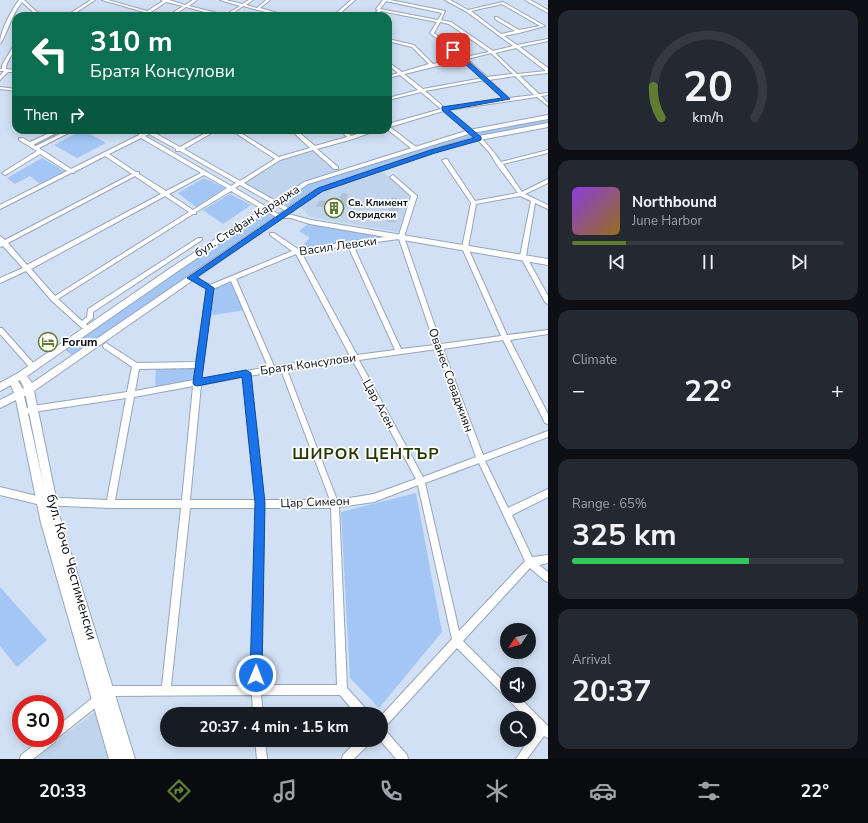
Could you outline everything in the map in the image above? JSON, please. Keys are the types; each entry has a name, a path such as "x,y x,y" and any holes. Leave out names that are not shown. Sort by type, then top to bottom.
{"street":[{"path":"12,12 13,8 22,0 35,12"},
{"path":"74,12 93,0"},
{"path":"104,0 114,1 148,12 165,0 209,12"},
{"path":"176,12 194,0"},
{"path":"222,0 269,12"},
{"path":"231,12 251,0"},
{"path":"257,9 268,0"},
{"path":"339,12 352,0"},
{"path":"391,12 380,10 378,8 385,0 442,11 445,13 432,34 464,58 507,99"},
{"path":"447,0 468,11 548,71"},
{"path":"489,0 502,3 543,26 501,35"},
{"path":"527,0 548,12"},
{"path":"533,0 548,8"},
{"path":"468,11 502,3"},
{"path":"392,12 450,23 492,52 548,105"},
{"path":"0,42 10,30 12,15"},
{"path":"496,18 519,32"},
{"path":"392,41 413,46 432,65"},
{"path":"392,76 432,65 548,41"},
{"path":"0,79 4,70 4,65 12,52"},
{"path":"392,66 479,138 491,151 521,194 548,207"},
{"path":"392,98 422,90 516,74 548,71"},
{"path":"0,88 12,90"},
{"path":"392,126 444,109 548,94"},
{"name":"бул. Стефан Караджа","path":"0,387 21,375 175,269 306,183 411,146 471,131 548,116"},
{"name":"бул. Стефан Караджа","path":"0,404 24,393 278,216 290,213 321,189 433,151 479,138 548,125"},
{"path":"392,130 411,146"},
{"path":"33,146 53,134"},
{"path":"33,146 62,134"},
{"path":"0,207 146,134"},
{"path":"157,134 180,149 276,203 290,213"},
{"path":"171,154 207,134"},
{"path":"239,134 278,159"},
{"path":"297,134 336,168"},
{"path":"346,134 351,138"},
{"path":"54,299 194,213 278,159 363,134"},
{"path":"142,136 278,216"},
{"path":"21,139 42,151 72,172"},
{"path":"5,173 42,151"},
{"path":"499,164 548,151"},
{"path":"106,154 137,173 194,213"},
{"path":"445,160 474,203 465,248 506,337 548,421"},
{"path":"137,173 1,242 27,268 54,299 83,325 90,318 90,311 200,239"},
{"path":"0,281 167,194 204,173"},
{"path":"393,177 414,196 401,237"},
{"path":"474,203 521,194 548,181"},
{"path":"534,200 523,256 548,302"},
{"name":"Васил Левски","path":"290,213 310,222 465,248 523,256 548,262"},
{"name":"Цар Асен","path":"272,234 297,251 421,481 457,642"},
{"name":"Васил Левски","path":"210,288 233,280 297,251 401,237"},
{"name":"Ованес Соваджиян","path":"401,237 439,347 480,458 530,562 548,578"},
{"path":"350,244 399,351"},
{"path":"160,266 175,269"},
{"path":"166,690 186,503 198,365 210,288 190,278"},
{"path":"233,280 272,369"},
{"path":"0,330 32,367"},
{"name":"Братя Консулови","path":"28,410 130,395 272,369 548,332"},
{"path":"106,346 136,366 198,365"},
{"path":"110,504 136,366"},
{"path":"283,368 335,504 342,690 357,707"},
{"path":"246,373 260,503 256,690 257,707"},
{"name":"бул. Кочо Честименски","path":"21,375 26,382 24,393 46,501 104,695 128,759"},
{"name":"бул. Кочо Честименски","path":"12,380 18,390 24,393"},
{"name":"Цар Симеон","path":"0,491 46,501 110,504 335,504 374,498 548,434"},
{"path":"507,513 548,494"},
{"path":"388,716 530,562 548,559"},
{"path":"457,642 500,685"},
{"path":"64,727 104,695 166,690 342,690"},
{"name":"бул. Кочо Честименски","path":"104,695 116,759"},
{"path":"518,703 545,731 521,759"},
{"path":"388,742 402,759"},
{"path":"25,759 40,747"},
{"path":"261,747 262,759"},
{"path":"347,759 358,747"}],"shaded area":[{"path":"548,118 548,123 481,136 476,131"},
{"path":"469,132 474,137 316,188 289,207 281,202 309,183"},
{"path":"75,134 90,134 106,143 77,158 54,145"},
{"path":"314,149 340,171 306,183 276,203 241,183 278,159"},
{"path":"42,158 66,172 41,185 30,176 15,184 7,178"},
{"path":"383,172 409,196 399,232 310,217 300,206 323,192"},
{"path":"204,178 225,188 196,207 178,193"},
{"path":"230,194 251,205 223,224 203,210"},
{"path":"266,209 278,216 75,358 62,347"},
{"path":"310,222 401,237 297,251 310,238 299,231"},
{"path":"233,279 246,310 206,316 210,288"},
{"path":"199,365 197,383 155,390 156,366"},
{"path":"416,493 442,632 380,707 378,707 350,678 341,512"},
{"path":"0,587 47,640 17,667 0,646"},
{"path":"97,710 109,759 34,759 49,747 64,747 64,736"}],"building":[{"path":"342,193 348,194 345,209 340,208 339,211 316,206 320,200 338,204"},
{"path":"392,197 401,199 395,223 386,221"}],"place":[{"name":"Св. Климент Охридски","path":"334,208"},
{"name":"Forum","path":"48,342"}],"district":[{"name":"ШИРОК ЦЕНТЪР","path":"366,453"}],"route":[{"path":"256,675 260,503 246,373 197,383 198,365 210,288 190,278 278,216 321,189 433,151 479,138 444,109 507,99 464,58 453,50"}]}
